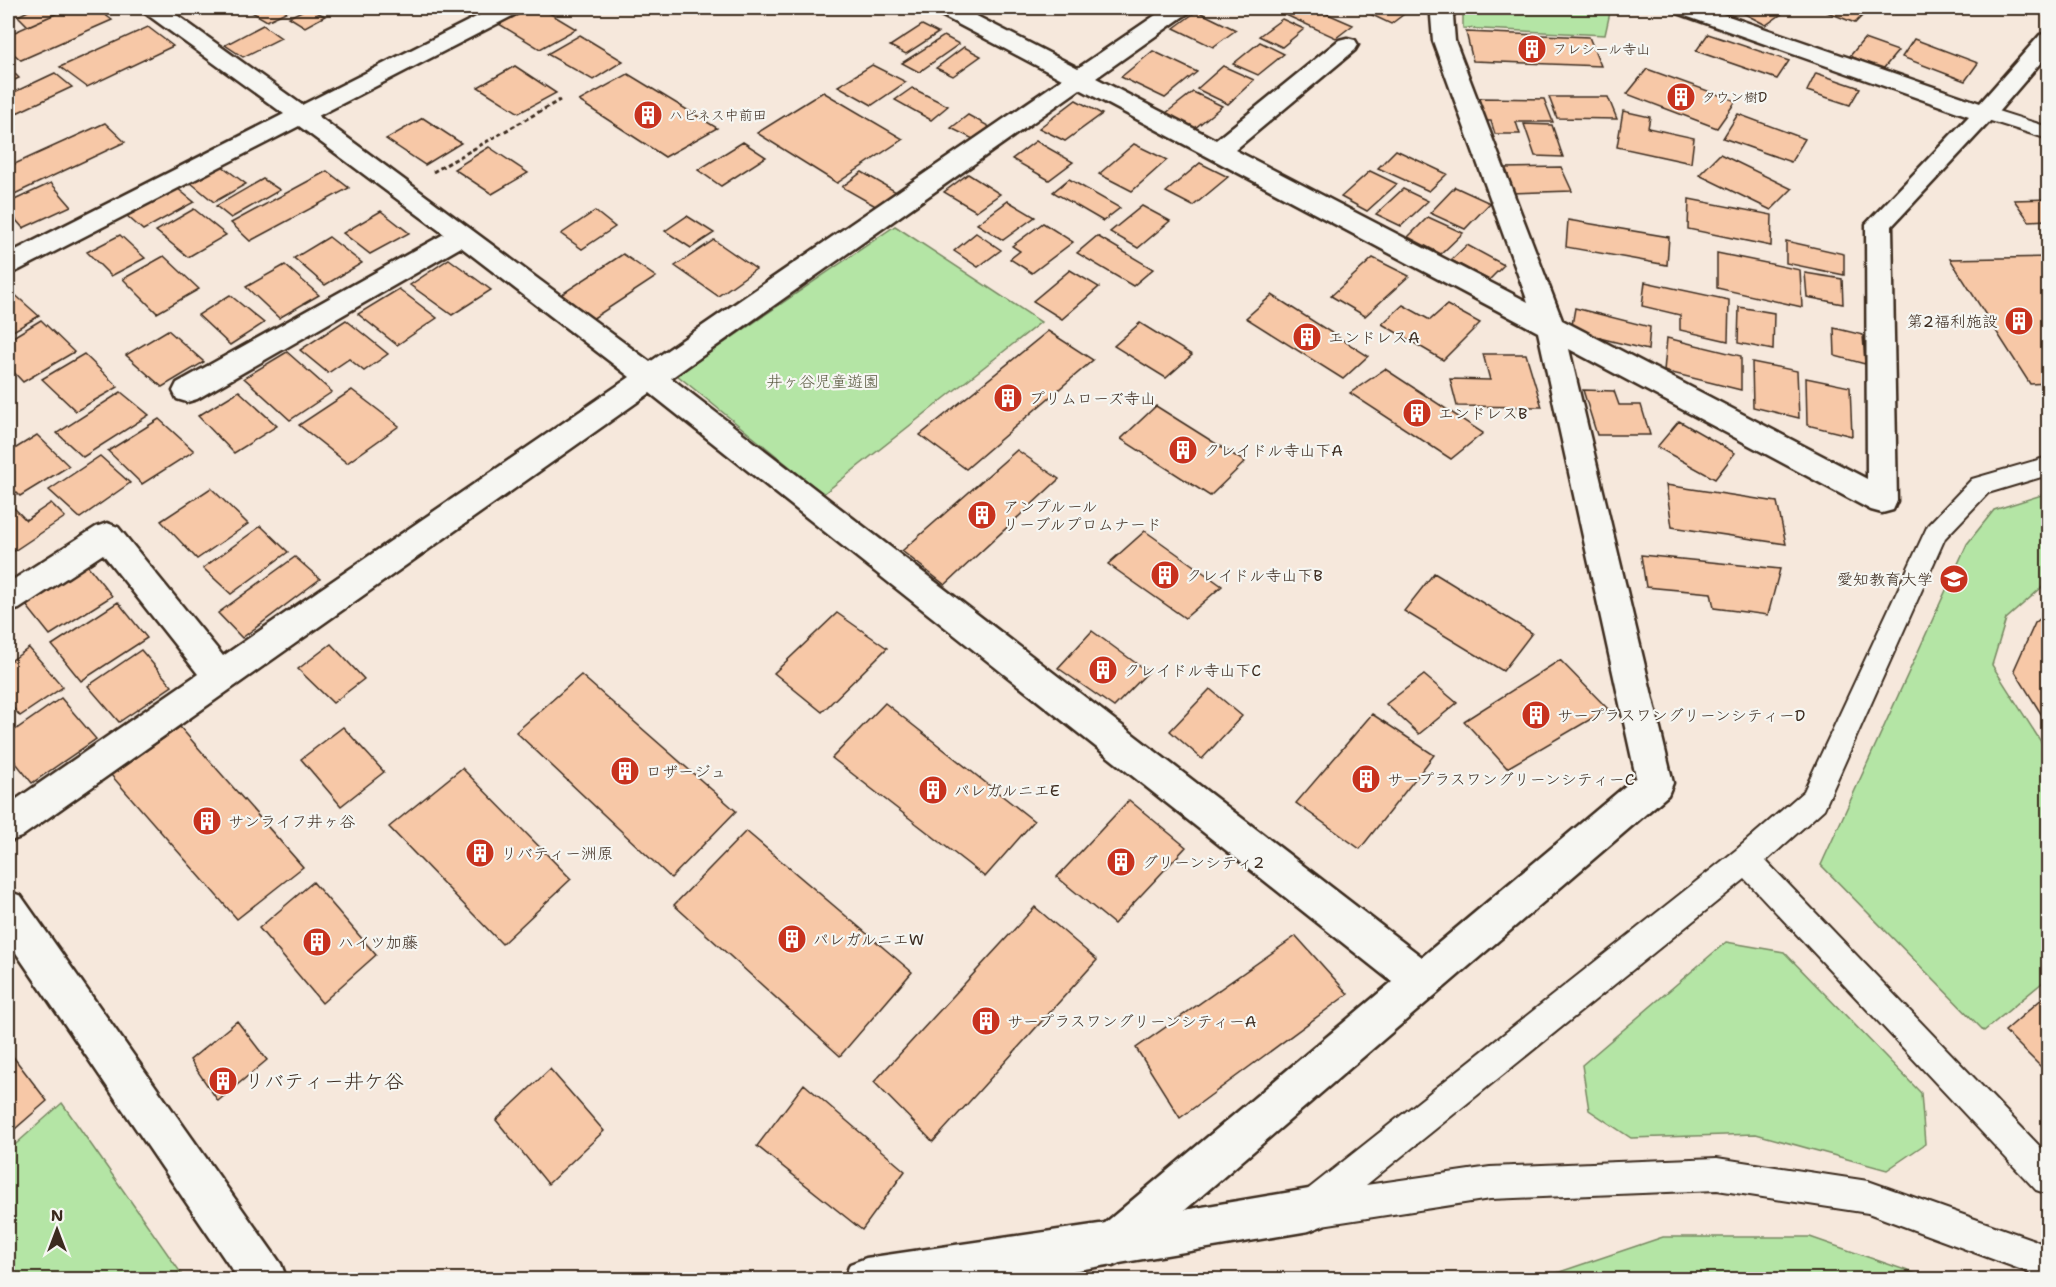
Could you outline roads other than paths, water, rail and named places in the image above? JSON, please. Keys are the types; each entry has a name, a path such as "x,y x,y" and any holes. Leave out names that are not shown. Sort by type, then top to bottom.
{"street":[{"path":"153,8 303,115 651,378 1423,982"},
{"path":"8,265 510,8"},
{"path":"945,8 1882,501 1879,224 1985,113 2049,40"},
{"path":"8,825 1180,8"},
{"path":"1113,1244 1656,783 1551,326 1444,41 1443,16 1448,8"},
{"path":"1685,8 1985,113"},
{"path":"1218,151 1347,45"},
{"path":"187,392 462,235"},
{"path":"8,598 107,536 220,677"},
{"path":"8,909 265,1280"},
{"path":"866,1280 1113,1244 1309,1210"}],"lane":[{"path":"1985,113 2049,133"},
{"path":"1309,1210 1746,860 1814,800 1936,532 1980,486 2049,466"},
{"path":"1746,860 2049,1178"},
{"path":"1309,1210 1490,1183 1717,1174 1868,1197 2034,1257 2049,1265"}],"place":[{"name":"フレシール寺山","path":"1532,49"},
{"name":"タウン樹D","path":"1681,97"},
{"name":"ハピネス中前田","path":"648,115"},
{"name":"第2福利施設","path":"2019,321"},
{"name":"エンドレスA","path":"1307,337"},
{"name":"プリムローズ寺山","path":"1008,398"},
{"name":"エンドレスB","path":"1417,413"},
{"name":"クレイドル寺山下A","path":"1183,450"},
{"name":"アンプルール リーブルプロムナード","path":"982,515"},
{"name":"クレイドル寺山下B","path":"1165,575"},
{"name":"愛知教育大学","path":"1954,579"},
{"name":"クレイドル寺山下C","path":"1103,670"},
{"name":"サープラスワングリーンシティーD","path":"1536,715"},
{"name":"ロザージュ","path":"625,771"},
{"name":"サープラスワングリーンシティーC","path":"1366,779"},
{"name":"パレガルニエE","path":"933,790"},
{"name":"サンライフ井ヶ谷","path":"207,821"},
{"name":"リバティー洲原","path":"480,853"},
{"name":"グリーンシティ2","path":"1121,862"},
{"name":"パレガルニエW","path":"792,939"},
{"name":"ハイツ加藤","path":"317,942"},
{"name":"サープラスワングリーンシティーA","path":"986,1021"},
{"name":"リバティー井ケ谷","path":"223,1081"}],"park label":[{"name":"井ヶ谷児童遊園","path":"823,381"}]}
